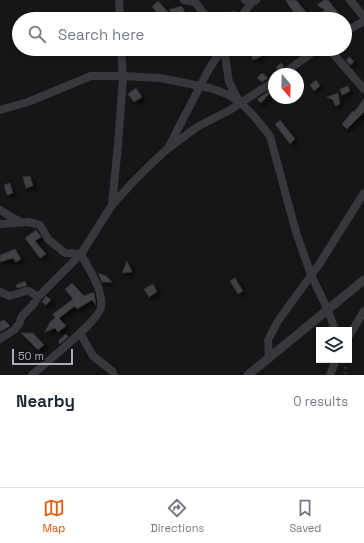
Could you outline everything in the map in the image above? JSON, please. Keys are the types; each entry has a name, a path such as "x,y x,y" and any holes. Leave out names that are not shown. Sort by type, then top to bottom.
{"street":[{"path":"119,0 120,12"},
{"path":"184,0 195,2 203,12"},
{"path":"350,0 364,17"},
{"path":"244,12 251,1"},
{"path":"352,28 364,20"},
{"path":"112,205 123,76 122,56"},
{"path":"166,150 209,68 218,56"},
{"path":"224,56 229,82 241,103"},
{"path":"290,68 307,56"},
{"path":"335,56 364,88"},
{"path":"0,110 28,102 91,76 160,78 200,86 227,94 241,103 270,136 296,232 311,275 328,310 334,327"},
{"path":"0,339 14,330 22,316 32,306 38,297 81,254 112,205 166,150 197,127 230,110 268,85"},
{"path":"269,358 268,340 278,321 320,263 364,193"},
{"path":"0,210 20,222"},
{"path":"0,224 20,222 40,225 48,239 65,253 81,254"},
{"path":"32,375 100,314 102,308 95,280 81,254"},
{"path":"248,375 364,280"},
{"path":"0,292 10,296 26,290 38,297"},
{"path":"352,331 364,311"},
{"path":"80,333 93,356 112,371 114,375"},
{"path":"330,375 335,363"}],"path":[{"path":"344,363 346,375"}],"building":[{"path":"286,0 296,0 306,12 294,12"},
{"path":"324,0 328,0 337,12 323,12 325,10 317,5"},
{"path":"158,1 168,12 156,12 152,7"},
{"path":"181,6 185,11 170,12 169,10"},
{"path":"251,56 261,56 261,57 253,60"},
{"path":"350,57 354,62 350,65 346,60"},
{"path":"281,63 284,66 282,68 276,67"},
{"path":"262,73 268,78 262,82 257,78"},
{"path":"316,80 320,86 314,91 310,85"},
{"path":"348,86 350,91 342,95 340,89"},
{"path":"136,88 142,97 134,102 128,94"},
{"path":"268,92 268,95 261,103 257,99"},
{"path":"338,93 340,104 335,106 333,100 327,97"},
{"path":"364,99 364,112 347,129 342,124"},
{"path":"280,120 295,139 290,144 275,124"},
{"path":"30,176 33,186 26,188 23,177"},
{"path":"10,183 13,193 7,195 4,185"},
{"path":"36,230 41,237 35,241 46,254 40,258 25,238"},
{"path":"15,249 21,259 16,262 13,258 0,262 0,255"},
{"path":"127,261 132,272 122,273"},
{"path":"98,273 106,276 112,282 102,282"},
{"path":"235,278 243,291 238,294 230,281"},
{"path":"25,281 27,286 17,288 16,285"},
{"path":"72,283 84,296 94,293 96,305 92,300 77,309 75,306 59,318 66,326 58,332 55,328 45,332 50,322 55,318 53,314 73,299 65,289"},
{"path":"153,284 157,292 149,297 144,289"},
{"path":"46,296 51,300 46,305 42,302"},
{"path":"4,320 10,326 0,332 0,322"},
{"path":"21,333 33,333 44,345 38,350"},
{"path":"66,334 68,337 60,344 58,341"}]}
